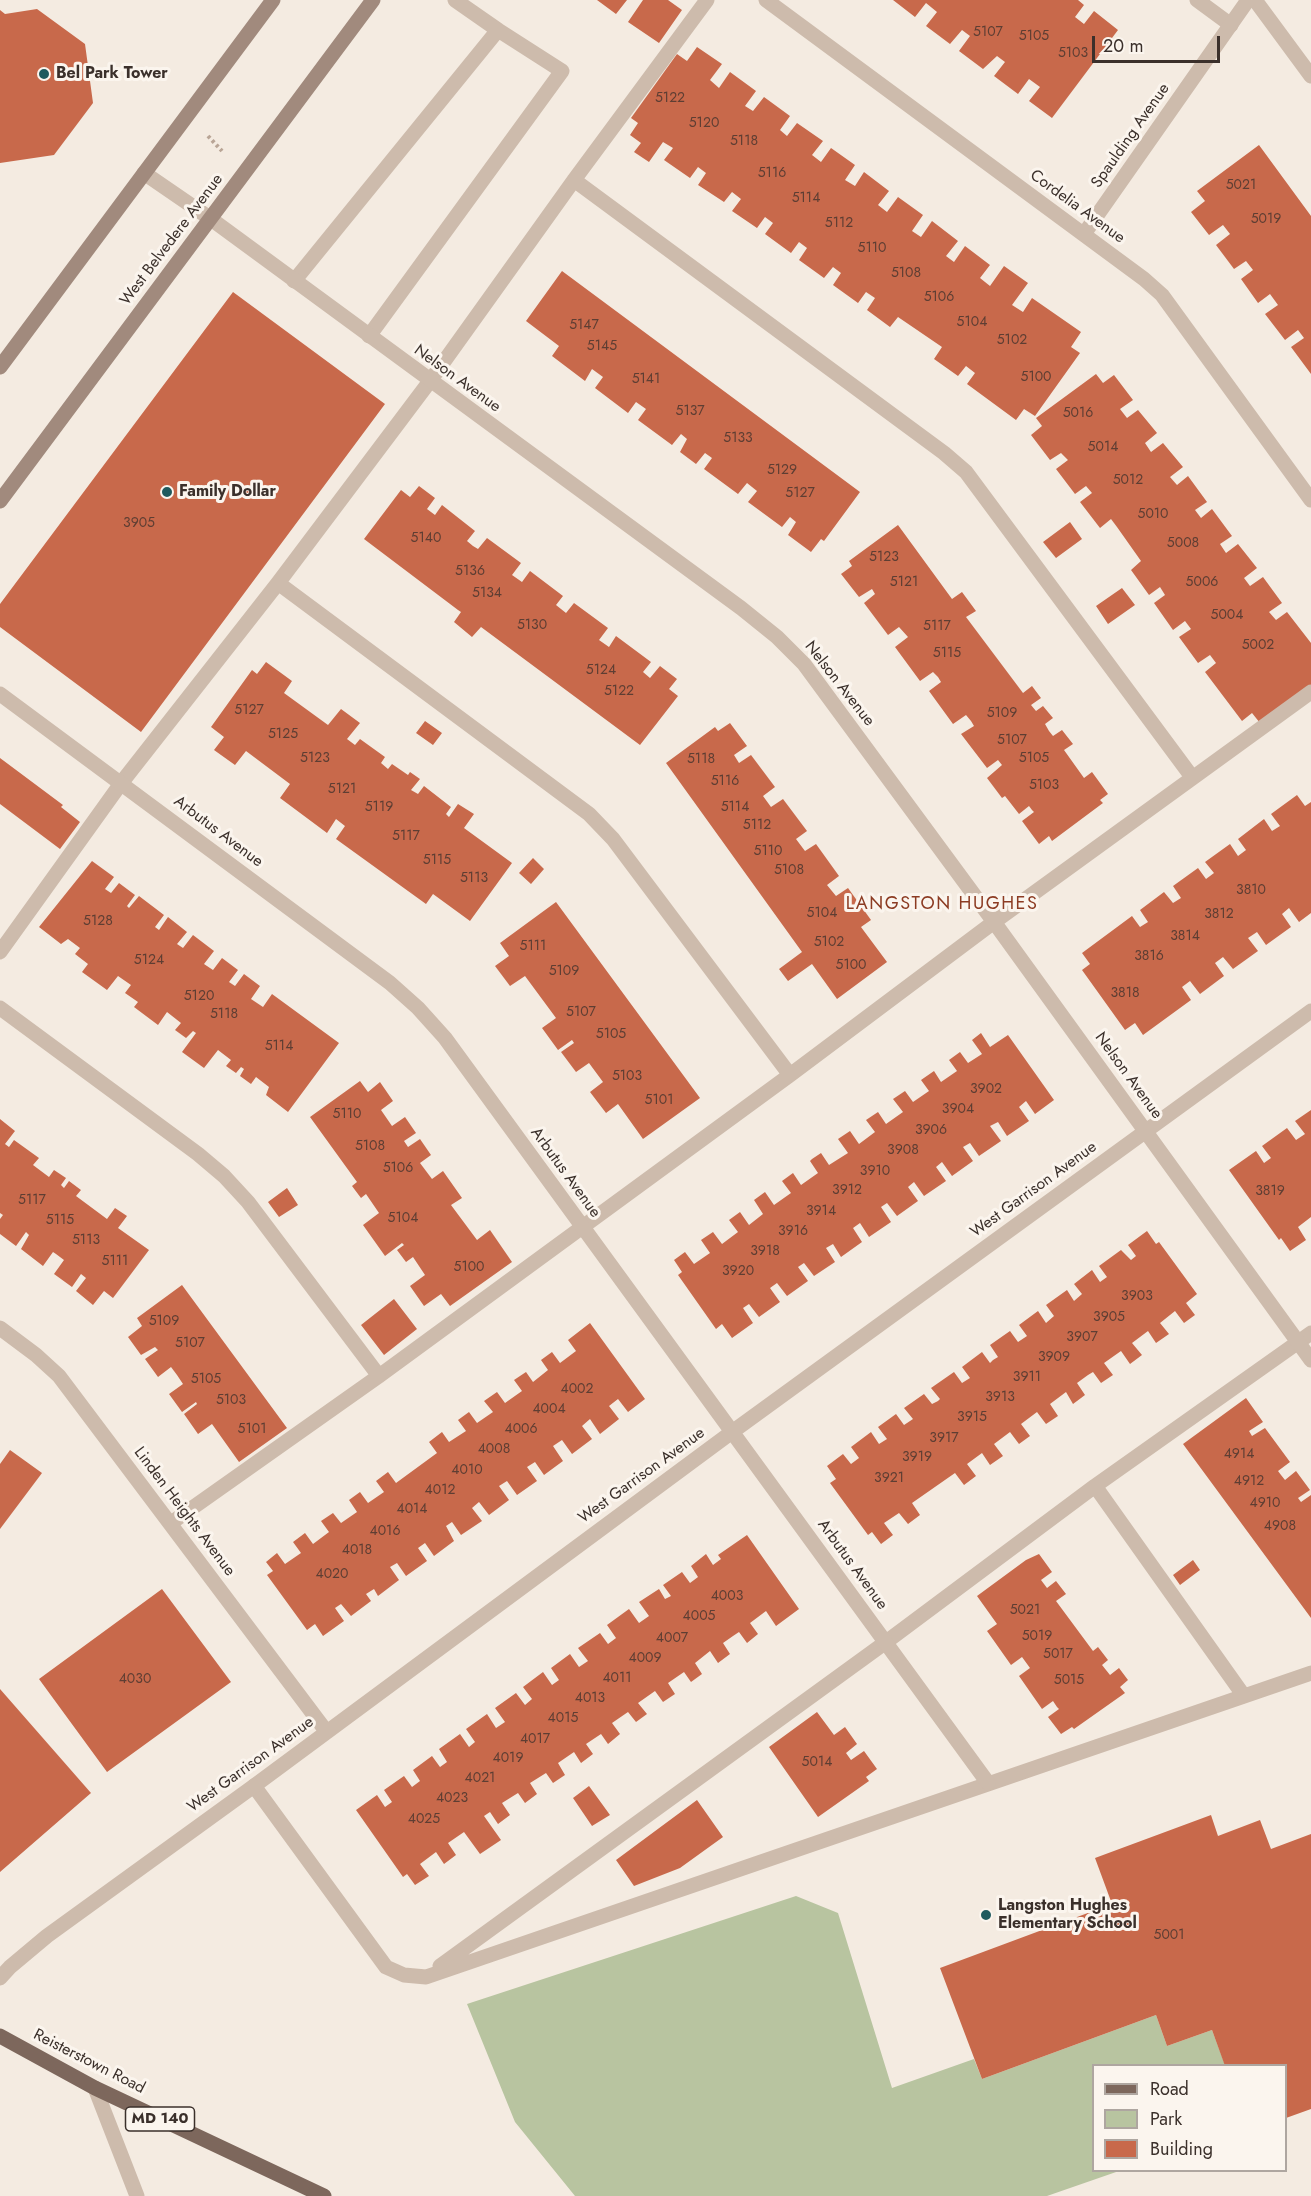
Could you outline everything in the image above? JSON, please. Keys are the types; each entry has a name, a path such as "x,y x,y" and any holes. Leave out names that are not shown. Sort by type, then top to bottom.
{"main road":[{"path":"0,367 273,0"},
{"name":"West Belvedere Avenue","path":"0,501 373,0"},
{"name":"Reisterstown Road","path":"0,2036 95,2088 324,2196"}],"street":[{"path":"369,336 562,71 455,0"},
{"path":"0,952 122,782 278,583 430,381 707,0"},
{"name":"Cordelia Avenue","path":"766,0 1144,279 1162,296 1311,500"},
{"path":"1197,0 1231,25"},
{"name":"Spaulding Avenue","path":"1084,234 1248,0"},
{"path":"1255,0 1311,76"},
{"path":"294,281 498,30"},
{"name":"Nelson Avenue","path":"144,173 741,608 777,637 804,664 1311,1360"},
{"path":"574,180 925,439 966,472 1192,777"},
{"path":"278,583 589,814 613,838 790,1075"},
{"path":"171,1523 379,1376 790,1075 994,922 1311,692"},
{"name":"Arbutus Avenue","path":"0,694 122,782 390,983 445,1038 988,1783"},
{"path":"0,1008 198,1154 224,1176 248,1202 379,1376"},
{"name":"West Garrison Avenue","path":"0,1978 47,1935 732,1432 1311,1011"},
{"name":"Linden Heights Avenue","path":"0,1328 59,1376 326,1731"},
{"path":"426,1977 886,1642 1095,1486 1311,1333"},
{"path":"1095,1486 1244,1696"},
{"path":"254,1785 386,1967 404,1975 426,1977 1311,1673"},
{"path":"95,2088 137,2196"}],"path":[{"path":"206,133 222,151"}],"green space":[{"path":"796,1896 838,1913 892,2088 974,2059 982,2079 1156,2015 1167,2046 1212,2030 1225,2064 1092,2064 1092,2172 1116,2172 1047,2196 575,2196 515,2122 467,2004"}],"building":[{"path":"597,0 627,0 616,14"},
{"path":"643,0 668,0 682,10 659,43 628,22"},
{"path":"893,0 1078,0 1084,5 1075,17 1084,24 1094,11 1118,30 1052,118 1029,101 1040,87 1029,79 1018,94 994,76 1005,62 997,56 983,69 959,51 970,36 962,30 950,44 926,26 937,12 926,3 915,17"},
{"name":"Bel Park Tower","path":"37,9 85,44 93,103 54,155 0,163 0,10 5,14"},
{"path":"697,47 722,64 710,80 719,88 730,72 756,91 745,106 753,111 764,97 790,116 780,130 787,136 797,123 823,141 812,155 821,162 831,148 855,165 845,180 855,186 864,172 889,191 878,205 887,212 898,197 923,215 912,231 921,237 932,221 958,241 946,256 954,262 965,246 990,265 980,278 990,286 1004,266 1028,283 1012,305 1023,312 1032,298 1081,332 1071,347 1080,353 1035,416 1024,409 1016,420 967,384 975,373 966,366 958,376 934,359 942,347 898,317 890,327 867,310 875,298 866,292 858,303 833,285 841,273 833,267 824,278 799,260 807,248 799,242 791,253 765,234 773,223 765,217 757,228 732,211 741,199 732,192 724,202 698,185 706,173 698,167 690,178 664,160 673,148 663,142 649,162 634,152 641,143 630,135 638,123 631,118 677,54 687,61"},
{"path":"1259,145 1311,216 1311,374 1291,347 1304,338 1298,330 1285,340 1265,314 1278,305 1270,294 1258,303 1241,279 1253,270 1246,261 1234,269 1216,245 1230,234 1223,225 1209,235 1191,212 1205,201 1197,191"},
{"path":"562,271 860,492 824,541 821,539 811,552 788,535 796,522 790,517 782,527 748,502 757,491 747,483 738,494 704,469 712,458 705,453 696,464 680,452 687,439 681,434 672,445 638,420 646,409 636,402 628,413 595,388 603,377 592,369 585,381 552,356 559,346 526,321"},
{"path":"233,292 385,404 141,732 0,627 0,604"},
{"path":"1096,374 1103,383 1114,375 1133,400 1120,409 1127,418 1138,410 1157,433 1145,443 1151,452 1163,443 1183,467 1170,477 1177,485 1188,476 1207,502 1195,510 1201,518 1212,509 1232,536 1220,544 1226,553 1238,544 1257,568 1244,578 1250,586 1263,577 1282,603 1269,612 1276,620 1287,612 1311,643 1311,685 1260,723 1252,713 1242,721 1205,672 1216,663 1210,655 1198,663 1179,637 1191,629 1185,621 1173,630 1154,603 1165,595 1160,587 1149,595 1131,570 1141,561 1117,527 1111,519 1100,528 1080,502 1092,493 1086,486 1075,494 1056,469 1068,460 1061,453 1050,460 1031,435 1042,426 1036,418"},
{"path":"419,486 435,498 427,509 435,515 442,505 475,531 467,541 473,546 478,549 487,538 521,563 512,575 522,582 530,571 563,596 556,605 566,613 574,603 608,628 599,640 609,647 616,636 651,662 643,672 650,678 660,666 677,679 669,689 678,696 640,745 481,627 472,637 454,622 461,612 364,539 401,490 410,497"},
{"path":"1070,522 1082,539 1056,558 1043,542"},
{"path":"898,525 952,599 962,592 976,611 966,617 1023,693 1032,686 1041,698 1031,705 1036,711 1043,706 1053,718 1045,724 1053,736 1062,730 1073,744 1064,750 1084,778 1092,772 1108,794 1100,800 1103,803 1052,841 1049,836 1039,844 1022,821 1034,812 1029,806 1019,814 1005,796 1002,798 987,778 1002,765 998,760 987,768 961,734 974,726 971,721 966,715 953,724 929,691 941,682 938,677 933,672 920,681 895,647 908,637 899,627 888,635 864,603 875,594 872,589 859,597 841,574 852,566 849,561"},
{"path":"1122,588 1135,605 1108,624 1096,606"},
{"path":"266,662 292,681 284,693 328,725 341,709 360,723 347,739 355,745 360,739 385,757 381,763 388,769 392,764 408,775 410,772 420,779 411,790 418,794 424,786 451,807 446,814 449,817 458,804 474,814 464,828 512,863 470,921 433,894 426,904 336,839 345,826 336,819 327,833 280,798 290,784 246,751 235,765 214,750 224,737 211,727 252,670 257,674"},
{"path":"425,721 442,733 433,745 416,733"},
{"path":"730,723 747,746 734,755 739,763 751,755 775,787 763,796 771,807 783,799 807,831 796,839 805,851 816,844 839,876 827,885 836,896 848,888 871,920 861,927 887,962 837,999 812,964 788,981 779,969 802,952 666,763 715,727 718,731"},
{"path":"0,758 63,805 61,807 80,822 60,849 0,804"},
{"path":"1297,795 1305,806 1311,802 1311,913 1299,922 1289,908 1282,914 1291,927 1266,945 1257,932 1248,938 1258,951 1233,969 1223,957 1215,963 1224,976 1200,994 1190,981 1182,987 1191,1000 1143,1035 1135,1023 1125,1030 1082,970 1090,964 1082,953 1132,916 1140,927 1148,922 1140,910 1164,892 1173,903 1181,898 1173,886 1198,868 1206,879 1214,873 1205,862 1230,844 1238,856 1246,850 1238,839 1264,819 1272,831 1280,826 1271,814"},
{"path":"533,858 544,869 531,884 519,873"},
{"path":"92,861 114,877 105,889 111,893 119,883 135,895 127,906 129,908 139,896 164,915 155,927 159,930 168,917 187,932 177,944 183,948 193,935 214,951 204,964 213,970 222,958 238,970 229,982 235,986 244,974 260,986 251,999 263,1007 272,994 339,1043 288,1112 266,1095 269,1087 256,1077 251,1084 240,1076 244,1069 241,1067 236,1073 226,1066 231,1060 218,1050 204,1068 182,1052 196,1033 193,1031 186,1038 175,1030 181,1023 167,1012 158,1025 134,1007 138,1002 125,993 131,985 118,976 107,990 82,972 88,964 75,954 80,948 68,939 61,944 39,927"},
{"path":"556,902 700,1098 643,1139 618,1104 606,1113 590,1092 603,1082 589,1063 576,1072 561,1052 574,1043 572,1040 558,1050 542,1028 556,1018 525,976 510,986 495,966 509,956 500,943"},
{"path":"981,1033 990,1047 1008,1035 1054,1100 1035,1114 1026,1101 1019,1107 1029,1121 1007,1136 998,1122 990,1126 1001,1141 979,1156 970,1143 963,1147 973,1161 952,1176 942,1162 936,1167 946,1181 924,1196 914,1182 908,1187 918,1201 897,1216 887,1203 881,1207 891,1222 869,1237 860,1223 853,1228 862,1242 841,1257 833,1244 826,1248 835,1262 814,1276 804,1263 798,1267 808,1281 787,1296 777,1283 770,1288 780,1302 759,1317 749,1304 743,1308 753,1323 732,1338 722,1324 716,1329 678,1275 682,1272 674,1260 685,1252 694,1264 710,1253 701,1240 713,1232 722,1244 738,1232 729,1220 740,1212 749,1225 763,1214 754,1200 765,1192 774,1205 791,1193 782,1181 793,1173 801,1185 818,1173 810,1161 812,1159 821,1153 829,1165 848,1153 838,1139 850,1131 859,1144 875,1132 866,1120 878,1112 886,1124 903,1112 893,1099 905,1091 913,1102 929,1091 921,1080 934,1071 941,1082 957,1071 949,1060 960,1052 968,1063 982,1054 972,1040"},
{"path":"360,1081 368,1092 380,1082 393,1101 381,1110 392,1126 405,1117 416,1133 404,1141 408,1147 420,1139 431,1155 420,1163 432,1179 443,1171 462,1198 451,1205 477,1240 490,1230 512,1262 450,1306 441,1294 424,1306 410,1286 425,1275 413,1257 406,1262 397,1250 404,1245 402,1243 385,1256 363,1225 379,1213 366,1194 361,1198 352,1186 357,1182 310,1117"},
{"path":"1311,1110 1311,1217 1298,1227 1306,1240 1290,1251 1281,1238 1279,1240 1229,1170 1256,1151 1264,1163 1271,1158 1262,1146 1287,1128 1296,1140 1305,1134 1295,1121"},
{"path":"0,1119 15,1131 5,1144 9,1147 14,1140 39,1158 33,1165 49,1177 54,1170 66,1178 61,1185 64,1188 69,1181 81,1190 76,1196 107,1219 115,1208 127,1216 118,1228 149,1250 113,1298 104,1291 93,1305 76,1291 86,1278 81,1274 72,1287 54,1274 64,1260 53,1252 43,1266 21,1249 29,1235 26,1232 16,1246 0,1234 0,1219 3,1215 0,1213"},
{"path":"287,1188 298,1205 279,1217 268,1202"},
{"path":"1147,1231 1156,1244 1159,1242 1197,1294 1186,1303 1195,1315 1184,1323 1175,1311 1160,1323 1169,1334 1156,1343 1148,1331 1132,1343 1142,1355 1130,1364 1121,1351 1104,1363 1113,1375 1101,1383 1093,1372 1077,1383 1085,1395 1073,1404 1066,1392 1050,1404 1058,1416 1046,1424 1037,1412 1021,1424 1030,1436 1019,1444 1010,1432 994,1444 1003,1456 990,1465 982,1453 967,1464 976,1476 964,1485 955,1473 912,1503 920,1515 908,1524 899,1513 884,1523 893,1535 881,1544 872,1532 868,1535 830,1483 836,1479 827,1466 843,1454 851,1464 859,1458 851,1447 871,1432 879,1444 887,1439 878,1427 896,1414 904,1425 913,1419 904,1408 924,1394 932,1404 938,1401 940,1399 931,1388 954,1372 962,1383 970,1378 962,1367 982,1352 990,1363 998,1357 990,1345 1010,1331 1018,1342 1027,1336 1019,1325 1038,1311 1046,1323 1054,1316 1046,1305 1067,1290 1074,1301 1082,1294 1074,1284 1092,1270 1100,1282 1107,1277 1099,1266 1121,1250 1131,1260 1136,1256 1128,1245"},
{"path":"182,1285 287,1428 239,1462 212,1424 198,1434 184,1414 197,1404 196,1402 182,1412 169,1394 183,1384 177,1375 171,1367 158,1377 145,1359 158,1350 155,1347 141,1355 128,1337 142,1326 137,1318"},
{"path":"394,1299 417,1329 384,1355 361,1325"},
{"path":"590,1323 645,1399 628,1412 618,1399 609,1406 619,1419 600,1434 590,1419 582,1426 592,1439 572,1454 562,1440 553,1446 563,1461 544,1475 535,1462 527,1467 537,1481 517,1495 507,1481 499,1486 509,1500 489,1515 479,1502 472,1508 482,1521 461,1535 452,1522 446,1526 454,1541 434,1556 425,1543 418,1548 427,1561 406,1576 397,1563 390,1567 399,1580 378,1596 374,1589 366,1594 371,1601 351,1616 341,1604 335,1608 344,1621 323,1636 315,1624 307,1630 267,1575 273,1571 266,1562 277,1553 285,1564 301,1553 293,1542 305,1533 313,1544 329,1532 321,1521 333,1513 341,1523 357,1512 349,1500 360,1492 368,1503 384,1492 376,1481 388,1472 396,1483 437,1453 429,1442 442,1432 449,1442 466,1431 458,1420 469,1412 477,1423 493,1412 484,1401 497,1392 505,1403 522,1391 514,1380 526,1372 533,1382 548,1370 541,1360 552,1352 560,1363 576,1351 568,1340"},
{"path":"1246,1398 1263,1422 1249,1431 1252,1436 1265,1428 1290,1462 1278,1471 1285,1480 1296,1471 1310,1490 1298,1498 1301,1502 1311,1495 1311,1618 1183,1444"},
{"path":"10,1450 42,1473 0,1529 0,1464"},
{"path":"747,1535 799,1609 776,1626 766,1611 750,1623 758,1634 747,1643 739,1632 723,1643 730,1654 718,1663 710,1651 695,1663 702,1674 691,1682 684,1672 668,1683 675,1694 663,1702 655,1691 638,1703 647,1714 636,1722 628,1712 612,1723 620,1734 608,1744 601,1734 586,1744 593,1754 581,1763 574,1752 558,1763 565,1775 553,1783 546,1773 530,1783 537,1794 525,1803 518,1793 502,1803 510,1815 498,1824 490,1812 484,1816 501,1840 480,1854 464,1832 448,1843 456,1855 444,1864 436,1852 420,1864 429,1876 415,1885 407,1874 403,1877 356,1810 377,1795 385,1807 392,1802 384,1790 404,1776 412,1787 420,1781 413,1770 432,1756 440,1767 447,1762 439,1749 460,1734 469,1747 475,1742 466,1729 487,1714 496,1728 505,1722 495,1708 516,1693 525,1705 532,1699 523,1687 543,1672 552,1685 559,1680 551,1668 570,1654 579,1667 588,1661 578,1648 600,1633 608,1644 616,1638 607,1625 629,1609 639,1623 649,1616 639,1602 659,1589 665,1599 671,1596 663,1585 682,1572 690,1583 698,1577 691,1566 706,1554 713,1565 721,1559 718,1555"},
{"path":"1039,1554 1052,1572 1041,1580 1047,1588 1056,1581 1066,1594 1056,1601 1093,1651 1098,1647 1108,1660 1102,1665 1110,1675 1119,1668 1128,1680 1120,1687 1125,1693 1074,1729 1072,1727 1061,1734 1048,1717 1059,1709 1053,1701 1042,1709 1019,1676 1030,1668 1022,1657 1011,1665 987,1631 997,1624 977,1596 1026,1560"},
{"path":"1193,1560 1200,1570 1180,1585 1173,1575"},
{"path":"162,1589 231,1682 107,1772 39,1679"},
{"path":"0,1689 91,1793 0,1872"},
{"path":"817,1712 834,1735 845,1727 857,1744 846,1753 851,1760 864,1751 877,1769 866,1777 869,1781 818,1817 769,1747"},
{"path":"589,1786 610,1815 592,1826 573,1798"},
{"path":"697,1800 723,1837 680,1868 634,1886 616,1860"},
{"path":"1211,1815 1218,1836 1260,1820 1271,1849 1311,1834 1311,2109 1287,2118 1287,2064 1224,2064 1212,2030 1167,2046 1156,2015 982,2079 940,1968 1112,1904 1095,1858"}],"place":[{"name":"Bel Park Tower","path":"44,74"},
{"name":"Family Dollar","path":"167,492"},
{"name":"Langston Hughes Elementary School","path":"986,1915"}],"district":[{"name":"LANGSTON HUGHES","path":"942,905"}]}
